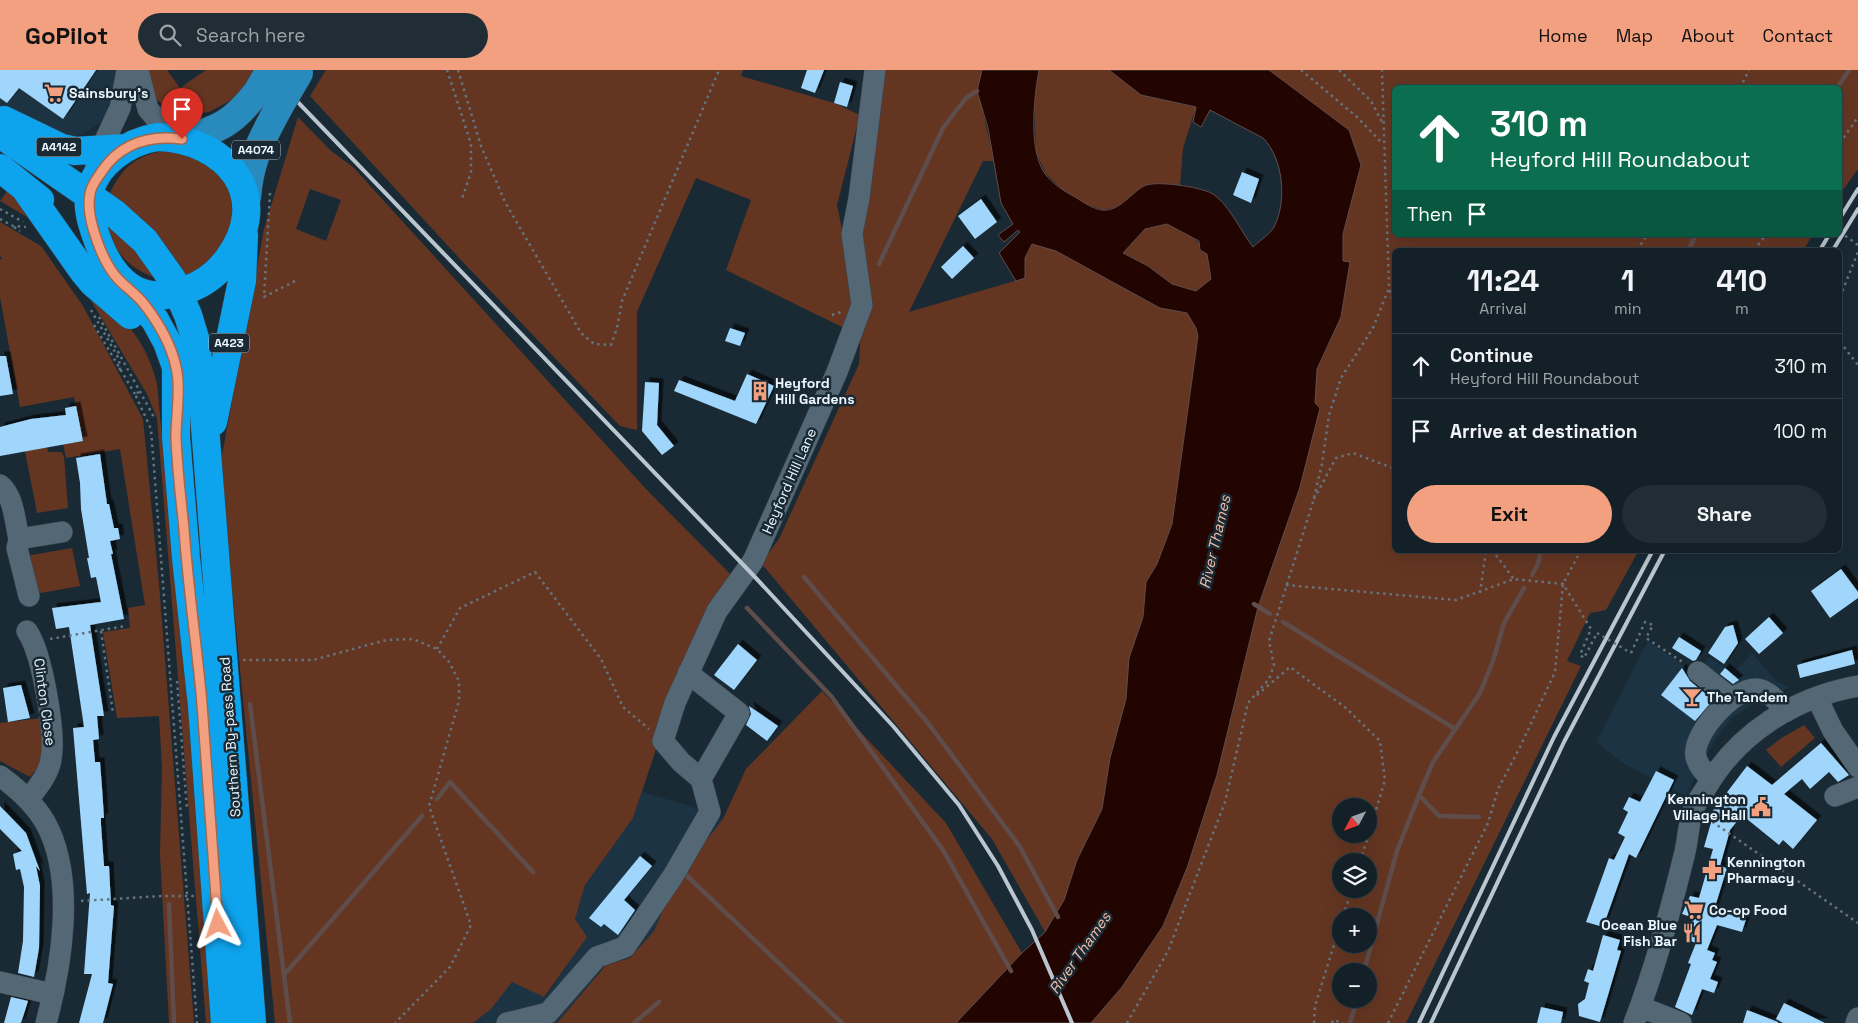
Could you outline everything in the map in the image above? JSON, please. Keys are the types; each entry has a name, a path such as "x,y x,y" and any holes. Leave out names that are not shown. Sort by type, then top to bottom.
{"highway":[{"name":"A4142","path":"0,118 62,148 75,151 113,148"},
{"name":"A4142","path":"0,134 91,190"},
{"path":"123,282 105,259 92,225 91,190 113,157 113,148 144,140 177,138 199,144 224,162 235,176 258,195"},
{"path":"0,168 57,216 93,260 123,282 147,294 166,296 179,293 210,278 226,262 244,234"},
{"path":"26,190 83,271 93,283 128,313 144,336 159,365 176,437"},
{"name":"A423","path":"91,190 145,241 164,266 179,293"},
{"name":"Southern By-pass Road","path":"206,452 242,281 244,234 247,220 258,195"},
{"name":"Southern By-pass Road","path":"123,282 156,320 167,342 176,367 176,437 186,558 202,706 224,1023"},
{"name":"Southern By-pass Road","path":"179,293 195,338 224,661 252,1023"}],"main road":[{"name":"A4074","path":"177,138 214,131 269,90 300,72"},
{"name":"A4074","path":"258,195 253,157 269,90"}],"street":[{"path":"113,148 127,70"},
{"path":"138,70 148,109 177,138"},
{"name":"Heyford Hill Lane","path":"663,741 675,702 717,611 753,561 835,377 862,305 852,234 859,198 875,70"},
{"path":"0,485 6,490 11,504 19,539 17,548 29,596"},
{"path":"19,539 62,532"},
{"name":"Clinton Close","path":"28,800 48,769 53,745 41,665 31,636"},
{"path":"1698,672 1732,699"},
{"path":"688,673 739,713 701,779"},
{"path":"1680,1023 1637,1015 1685,855 1693,810 1723,761 1752,732 1787,711 1837,690 1858,686"},
{"path":"1711,780 1700,767 1696,757 1696,746 1710,721 1732,699 1747,690 1756,689 1766,692 1787,711"},
{"path":"1817,698 1832,731 1858,767"},
{"path":"507,1023 548,1013 597,957 625,947 673,876 710,812 701,779 681,762 663,741"},
{"path":"0,776 28,800 44,822 54,842 59,858 63,902 62,936 46,1023"},
{"path":"1835,796 1858,787"},
{"path":"0,982 52,994"},
{"path":"1856,1023 1858,1018"}],"path":[{"path":"447,70 471,144 471,172 462,199"},
{"path":"458,70 481,146 515,219 581,333 594,344 611,344 617,328 622,301 719,70"},
{"path":"1301,70 1357,117 1384,145"},
{"path":"1339,70 1371,100 1383,124"},
{"path":"1382,70 1389,288 1392,300"},
{"path":"1742,85 1750,70"},
{"path":"1842,140 1858,117"},
{"path":"258,195 264,297 297,280"},
{"path":"0,209 30,226"},
{"path":"12,226 20,231"},
{"path":"1842,234 1858,245"},
{"path":"1638,248 1646,237"},
{"path":"1756,248 1764,237"},
{"path":"1842,292 1858,252"},
{"path":"1127,1023 1168,951 1225,802 1248,703 1269,679 1274,665 1269,641 1312,502 1322,464 1330,415 1341,378 1373,328 1389,288"},
{"path":"90,302 155,420"},
{"path":"94,325 135,394 151,429 198,1023"},
{"path":"1842,345 1858,365"},
{"path":"135,394 140,391"},
{"path":"1312,502 1336,458 1353,453 1392,468"},
{"path":"1480,593 1486,553"},
{"path":"1494,553 1514,579"},
{"path":"1388,1023 1488,823 1498,789 1520,748 1555,672 1563,584 1579,553"},
{"path":"437,649 460,608 535,572 601,659 623,707 663,741"},
{"path":"1286,585 1456,600 1480,593 1514,579 1563,584"},
{"path":"1563,584 1591,629 1580,655 1584,658 1597,633 1631,653 1645,622 1653,625 1646,638 1698,672"},
{"path":"31,636 101,631 125,626"},
{"path":"101,631 114,713"},
{"path":"224,661 313,660 386,640 413,639 437,649 449,662 459,681 459,701 429,806 471,925 450,967 395,1023"},
{"path":"1248,703 1290,667 1346,708 1380,740 1385,780 1378,804"},
{"path":"177,680 188,818"},
{"path":"1693,810 1858,923"},
{"path":"63,902 194,896 193,886"},
{"path":"1314,1023 1315,1006 1332,951"},
{"path":"1332,1021 1343,1023"}],"shaded area":[{"path":"0,70 117,70 105,118 91,129 65,143 0,112"},
{"path":"148,70 167,70 180,88 206,70 253,70 247,87 233,99 209,112 184,115 170,111 155,98"},
{"path":"326,70 446,70 451,85 447,70 743,70 741,76 834,103 860,115 837,205 857,302 848,330 726,270 751,200 696,178 637,312 637,430 620,426 461,260 310,96"},
{"path":"885,70 982,70 978,91 994,161 983,161 909,312 1025,278 1025,258 1032,244 1056,250 1160,308 1187,313 1196,328 1198,336 1172,524 1157,564 1146,582 1143,617 1129,658 1126,699 1110,758 1102,809 1077,860 1064,900 1045,932 992,839 761,563 779,539 859,364 864,269 858,235"},
{"path":"1039,70 1109,70 1141,95 1196,107 1183,148 1180,185 1146,185 1117,207 1103,210 1086,204 1065,192 1046,174 1036,152 1034,98"},
{"path":"1269,70 1858,70 1858,169 1842,191 1842,85 1392,85 1392,237 1811,237 1805,248 1392,248 1392,553 1637,553 1606,610 1590,613 1567,661 1581,666 1406,1023 1091,1023 1122,987 1163,926 1187,868 1217,775 1258,607 1310,448 1317,369 1341,317 1350,262 1343,261 1343,234 1361,165 1349,130"},
{"path":"298,117 331,151 353,167 646,489 734,578 675,693 633,818 585,885 575,919 587,937 544,997 512,982 491,1009 473,1023 275,1023 220,466 264,229","holes":["310,189 341,200 326,241 296,229"]},
{"path":"172,150 193,154 225,180 234,199 235,220 218,259 180,280 108,197 119,177 132,163 149,155"},
{"path":"8,190 18,199 46,233 27,217 0,201"},
{"path":"106,216 118,227 157,279 136,268 121,255 112,239"},
{"path":"0,222 41,246 83,306 143,419 159,584 194,1023 169,1023 160,854 162,767 159,716 117,718 103,632 130,628 128,608 145,605 120,449 66,458 63,444 83,441 74,397 20,407 0,297 0,260 2,258 0,256"},
{"path":"1167,224 1193,238 1204,249 1208,257 1212,279 1195,292 1172,284 1148,266 1123,253 1145,229"},
{"path":"75,274 114,310 135,335 144,349 157,384 169,512 186,644 215,1023 206,1023 157,418 147,394"},
{"path":"47,447 48,452 61,452 64,456 68,508 37,513 25,451"},
{"path":"72,548 80,586 35,594 26,556"},
{"path":"1648,641 1696,674 1709,657 1733,673 1752,653 1777,682 1790,687 1754,703 1732,718 1713,743 1685,796 1623,763 1596,742"},
{"path":"822,691 946,823 1022,953 956,1023 557,1023 606,965 630,958 654,931 669,896 691,860 723,819 746,769"},
{"path":"42,718 44,759 30,777 0,761 0,723"},
{"path":"1804,725 1815,738 1781,767 1766,750"},
{"path":"642,792 710,812 723,819 691,860 669,896 654,931 630,958 606,965 557,1023 473,1023 491,1009 512,981 545,997 587,937 575,919 585,885 633,818"}],"water":[{"name":"River Thames","path":"982,70 1039,70 1035,95 1034,137 1040,164 1045,174 1055,184 1088,205 1102,210 1114,208 1139,189 1150,184 1178,185 1205,191 1217,197 1223,203 1253,247 1273,228 1279,215 1282,191 1281,179 1279,167 1270,146 1263,138 1210,110 1201,127 1193,122 1196,107 1141,95 1109,70 1269,70 1349,130 1361,165 1343,234 1343,261 1350,262 1341,317 1317,369 1315,403 1320,408 1300,487 1258,607 1217,775 1187,868 1163,926 1122,987 1091,1023 956,1023 1022,953 1045,932 1064,900 1077,860 1102,809 1110,758 1126,699 1129,658 1143,617 1146,582 1157,564 1172,524 1198,336 1196,328 1187,313 1160,308 1056,251 1032,244 1025,258 1025,278 1016,281 999,253 1020,232 1018,230 1004,242 998,235 1013,224 1001,203 988,128 977,91","holes":["1167,224 1199,241 1200,250 1207,254 1211,279 1196,291 1172,284 1148,266 1123,253 1145,229"]}],"building":[{"name":"Sainsbury's","path":"0,70 96,70 63,119 19,88 7,103 0,98"},
{"path":"807,70 824,70 815,93 801,88"},
{"path":"840,82 853,86 847,107 834,103"},
{"path":"1242,172 1259,179 1251,203 1233,195"},
{"path":"981,199 997,222 975,239 958,216"},
{"path":"963,246 974,258 952,279 941,267"},
{"path":"730,328 745,333 740,346 725,341"},
{"path":"0,356 6,356 13,394 0,396"},
{"path":"747,374 774,386 756,424 674,391 679,380 735,401"},
{"path":"645,382 659,383 657,425 674,446 662,455 642,431"},
{"path":"76,406 83,441 0,456 0,427 31,419 66,415 65,408"},
{"path":"100,454 107,504 109,504 114,528 118,528 120,539 110,541 124,619 90,625 104,716 97,716 99,739 93,740 95,762 100,762 104,818 101,818 101,825 104,866 109,866 111,905 114,906 108,983 113,984 103,1023 79,1023 92,974 84,974 90,893 87,894 73,728 84,727 69,627 56,629 52,608 101,602 96,577 91,578 87,558 89,558 81,509 80,483 76,458"},
{"path":"1841,569 1858,592 1858,598 1830,618 1811,591"},
{"path":"1769,617 1783,633 1759,654 1745,639"},
{"path":"1733,625 1738,643 1724,664 1708,653 1725,627"},
{"path":"1679,637 1701,651 1696,660 1693,661 1672,648"},
{"path":"738,644 757,660 734,690 714,675"},
{"path":"1852,650 1855,664 1800,678 1797,665"},
{"name":"The Tandem","path":"1682,668 1690,681 1713,700 1695,721 1661,695"},
{"path":"1725,668 1739,680 1733,684 1720,674"},
{"path":"21,685 30,718 8,722 3,688"},
{"path":"749,706 778,726 767,741 746,725 751,714"},
{"path":"1821,743 1849,775 1838,782 1829,772 1810,789 1802,779 1784,794 1817,820 1793,849 1783,840 1779,845 1742,815 1730,830 1720,866 1727,868 1714,910 1746,919 1742,932 1717,925 1707,950 1715,953 1712,960 1717,962 1710,979 1718,982 1714,993 1702,989 1692,1015 1675,1007 1691,964 1688,963 1696,943 1685,939 1694,918 1682,914 1690,896 1699,898 1713,849 1704,847 1712,819 1709,816 1747,766 1772,785"},
{"path":"1656,771 1674,780 1636,858 1629,854 1603,927 1586,922 1609,858 1614,860 1625,837 1618,833 1628,812 1623,809 1629,797 1640,802"},
{"path":"0,806 26,833 40,871 36,866 40,886 39,948 34,977 18,973 23,941 24,887 20,869 16,870 13,854 22,851 0,829"},
{"path":"640,856 652,866 624,900 635,910 618,935 604,924 601,927 589,918"},
{"path":"1603,935 1620,940 1617,950 1621,951 1600,1022 1579,1016 1578,1004 1585,999 1589,983 1584,981 1588,969 1593,971"},
{"path":"11,997 28,1001 21,1023 4,1023"},
{"path":"1784,1003 1825,1023 1783,1023 1776,1019"},
{"path":"1541,1007 1563,1012 1561,1023 1537,1023"},
{"path":"1747,1010 1778,1022 1778,1023 1743,1023"}],"waterway":[{"path":"1839,85 1849,70"},
{"path":"879,264 943,128 966,98 977,91"},
{"path":"1690,248 1695,237"},
{"path":"1532,575 1538,564 1540,553"},
{"path":"804,577 928,723 1020,847 1058,917"},
{"path":"1366,963 1397,851 1419,795 1433,762 1480,693 1493,661 1504,623 1524,588"},
{"path":"1254,604 1270,614"},
{"path":"747,608 831,696 943,850 1011,971"},
{"path":"1283,622 1455,729"},
{"path":"250,704 290,1023"},
{"path":"437,799 450,782 533,872"},
{"path":"1419,795 1439,816 1479,817"},
{"path":"284,975 422,816"},
{"path":"686,875 842,1023"},
{"path":"169,904 174,1023"},
{"path":"634,1023 659,1002"},
{"path":"1350,1023 1354,1008"}],"railway":[{"path":"267,70 754,576 893,726 959,805 998,866 1032,930 1072,1023"},
{"path":"1842,215 1858,189"},
{"path":"1842,235 1858,209"},
{"path":"1821,248 1828,237"},
{"path":"1834,248 1841,237"},
{"path":"1419,1023 1554,737 1651,553"},
{"path":"1431,1023 1564,742 1663,553"}],"place":[{"name":"Sainsbury's","path":"54,93"},
{"name":"Heyford Hill Gardens","path":"760,391"},
{"name":"The Tandem","path":"1692,697"},
{"name":"Kennington Village Hall","path":"1761,807"},
{"name":"Kennington Pharmacy","path":"1712,870"},
{"name":"Co-op Food","path":"1694,910"},
{"name":"Ocean Blue Fish Bar","path":"1692,933"}],"route":[{"path":"182,139 157,137 124,148 104,168 93,184 89,196 92,225 105,259 118,279 143,302 156,320 167,342 176,367 176,437 186,558 202,706 218,924"}]}
